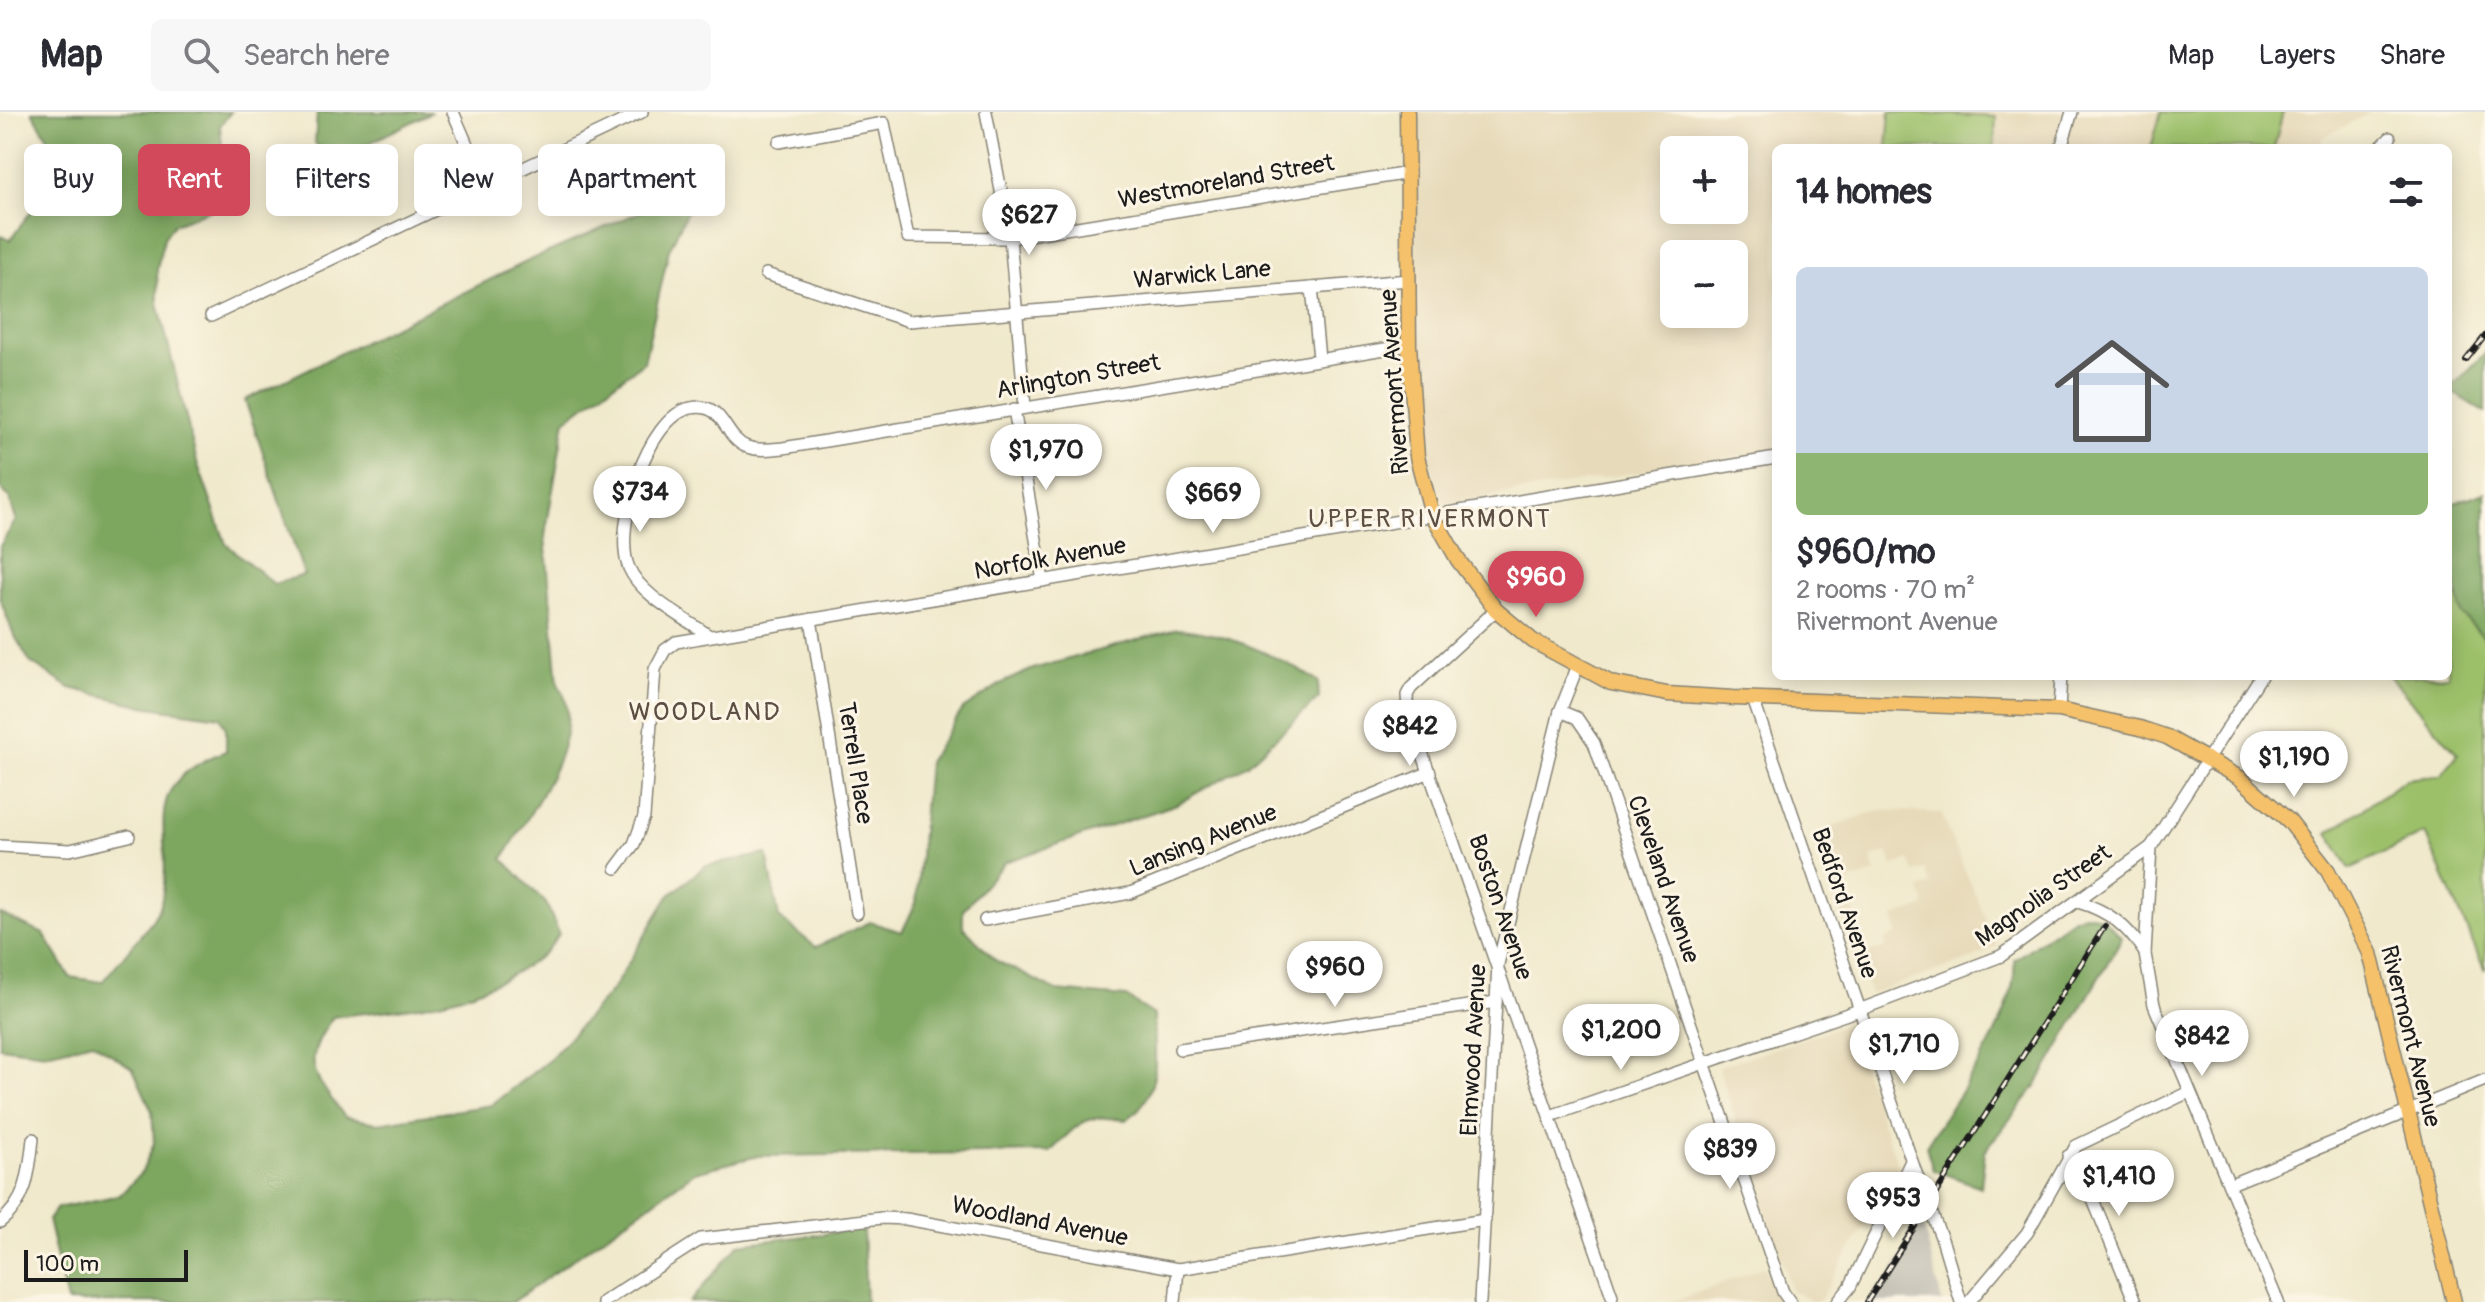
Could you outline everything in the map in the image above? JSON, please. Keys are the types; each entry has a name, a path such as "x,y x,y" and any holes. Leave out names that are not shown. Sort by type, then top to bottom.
{"main road":[{"name":"Rivermont Avenue","path":"1407,112 1409,345 1417,457 1432,514 1458,560 1496,610 1533,641 1577,668 1611,683 1654,692 1753,699 2059,710 2140,728 2209,758 2241,780 2289,821 2344,897 2370,953 2454,1302"}],"street":[{"path":"453,112 467,144"},
{"path":"522,169 642,112"},
{"path":"986,112 1010,238 1017,311 1020,408 1043,581"},
{"path":"2062,144 2072,112"},
{"name":"Westmoreland Street","path":"779,142 884,123 908,237 1010,238 1409,173"},
{"path":"2384,144 2390,138"},
{"path":"211,316 422,216"},
{"name":"Warwick Lane","path":"766,274 836,295 877,314 909,321 1409,280"},
{"path":"1312,288 1319,358"},
{"name":"Arlington Street","path":"708,635 629,570 622,534 631,499 658,430 677,412 705,407 716,411 744,446 761,450 1409,345"},
{"name":"Norfolk Avenue","path":"616,868 634,844 644,817 655,669 665,650 676,642 1772,459"},
{"name":"Boston Avenue","path":"1496,610 1407,695 1408,712 1612,1296"},
{"name":"Terrell Place","path":"811,619 857,913"},
{"name":"Elmwood Avenue","path":"1480,1302 1498,964 1560,711 1577,668"},
{"path":"2059,710 2061,680"},
{"path":"2258,680 2151,847 2145,954 2154,1005 2278,1302"},
{"name":"Bedford Avenue","path":"1753,699 1911,1160 1943,1242 1961,1302"},
{"name":"Cleveland Avenue","path":"1560,711 1577,718 1594,743 1783,1292 1790,1302"},
{"name":"Lansing Avenue","path":"985,920 1130,893 1430,772"},
{"path":"0,846 70,850 129,836"},
{"name":"Magnolia Street","path":"1550,1116 1859,1010 2001,956 2151,847"},
{"path":"2078,902 2098,908 2117,919 2145,954"},
{"path":"1180,1049 1496,1002"},
{"path":"2231,1184 2485,1080"},
{"path":"1969,1302 2027,1233 2076,1146 2189,1092"},
{"path":"0,1222 16,1208 25,1190 33,1139"},
{"path":"2068,1156 2082,1173 2135,1302"},
{"path":"1838,1302 1869,1249 1911,1160"},
{"name":"Woodland Avenue","path":"603,1302 701,1239 882,1218 906,1219 1178,1269 1485,1220"},
{"path":"1175,1302 1178,1269"}],"shaded area":[{"path":"1408,112 2371,112 2322,138 2321,144 1772,144 1772,451 1443,504 1429,462 1424,417"},
{"path":"1879,810 1941,813 1997,946 1971,959 1870,994 1814,833","holes":["1888,852 1893,866 1909,860 1914,872 1925,869 1931,885 1920,889 1925,906 1894,917 1897,935 1884,940 1886,947 1864,954 1853,925 1858,923 1844,884 1876,872 1871,858"]},
{"path":"1847,1024 1899,1168 1819,1302 1812,1302 1792,1291 1718,1067"},
{"path":"1923,1223 1942,1302 1873,1302"},
{"path":"1764,1267 1785,1302 1673,1302"}],"green space":[{"path":"32,112 231,112 220,126 222,144 138,144 138,216 195,216 174,224 164,238 157,269 158,303 197,462 226,544 274,584 304,575 245,400 528,261 631,216 685,216 669,250 644,362 565,420 545,536 558,684 566,704 567,726 552,773 503,859 546,903 559,934 549,948 530,964 485,988 422,1006 333,1017 316,1047 315,1069 325,1090 345,1117 378,1123 491,1105 549,1060 612,990 669,896 705,866 767,854 779,918 816,947 870,922 902,932 916,903 928,762 963,709 1004,682 1033,669 1176,629 1213,634 1250,646 1318,681 1319,698 1248,764 1177,804 1005,862 963,910 963,927 995,960 1057,991 1126,997 1154,1015 1152,1086 1138,1110 1126,1120 1100,1118 1083,1122 1050,1152 758,1156 695,1172 513,1302 67,1302 48,1220 57,1208 120,1195 142,1172 154,1143 152,1111 133,1069 93,1042 46,1053 0,1047 0,914 44,934 70,977 102,982 144,931 161,904 164,814 168,796 178,780 197,765 226,751 226,729 220,717 148,707 70,688 30,662 13,633 0,599 0,546 16,520 9,497 0,488 0,236 10,240 27,216 122,216 122,144 51,143"},
{"path":"317,112 432,112 367,144 315,143"},
{"path":"1890,112 1996,117 1994,144 1887,144"},
{"path":"2161,112 2283,112 2275,144 2152,144"},
{"path":"2485,353 2485,413 2452,392 2452,387"},
{"path":"2485,492 2485,639 2462,615 2452,571 2452,504"},
{"path":"2485,544 2485,971 2425,833 2350,869 2328,833 2406,779 2441,775 2458,754 2393,680 2452,680 2452,604"},
{"path":"2084,914 2101,918 2122,938 2036,1086 1985,1151 1981,1187 1933,1170 1926,1146 1996,1030 2007,1006 2014,960 2073,918"},
{"path":"863,1229 866,1302 690,1302 739,1244"}],"railway":[{"path":"2466,360 2485,336"},
{"path":"1867,1302 2105,926"}],"district":[{"name":"UPPER RIVERMONT","path":"1430,518"},
{"name":"WOODLAND","path":"705,711"}]}
